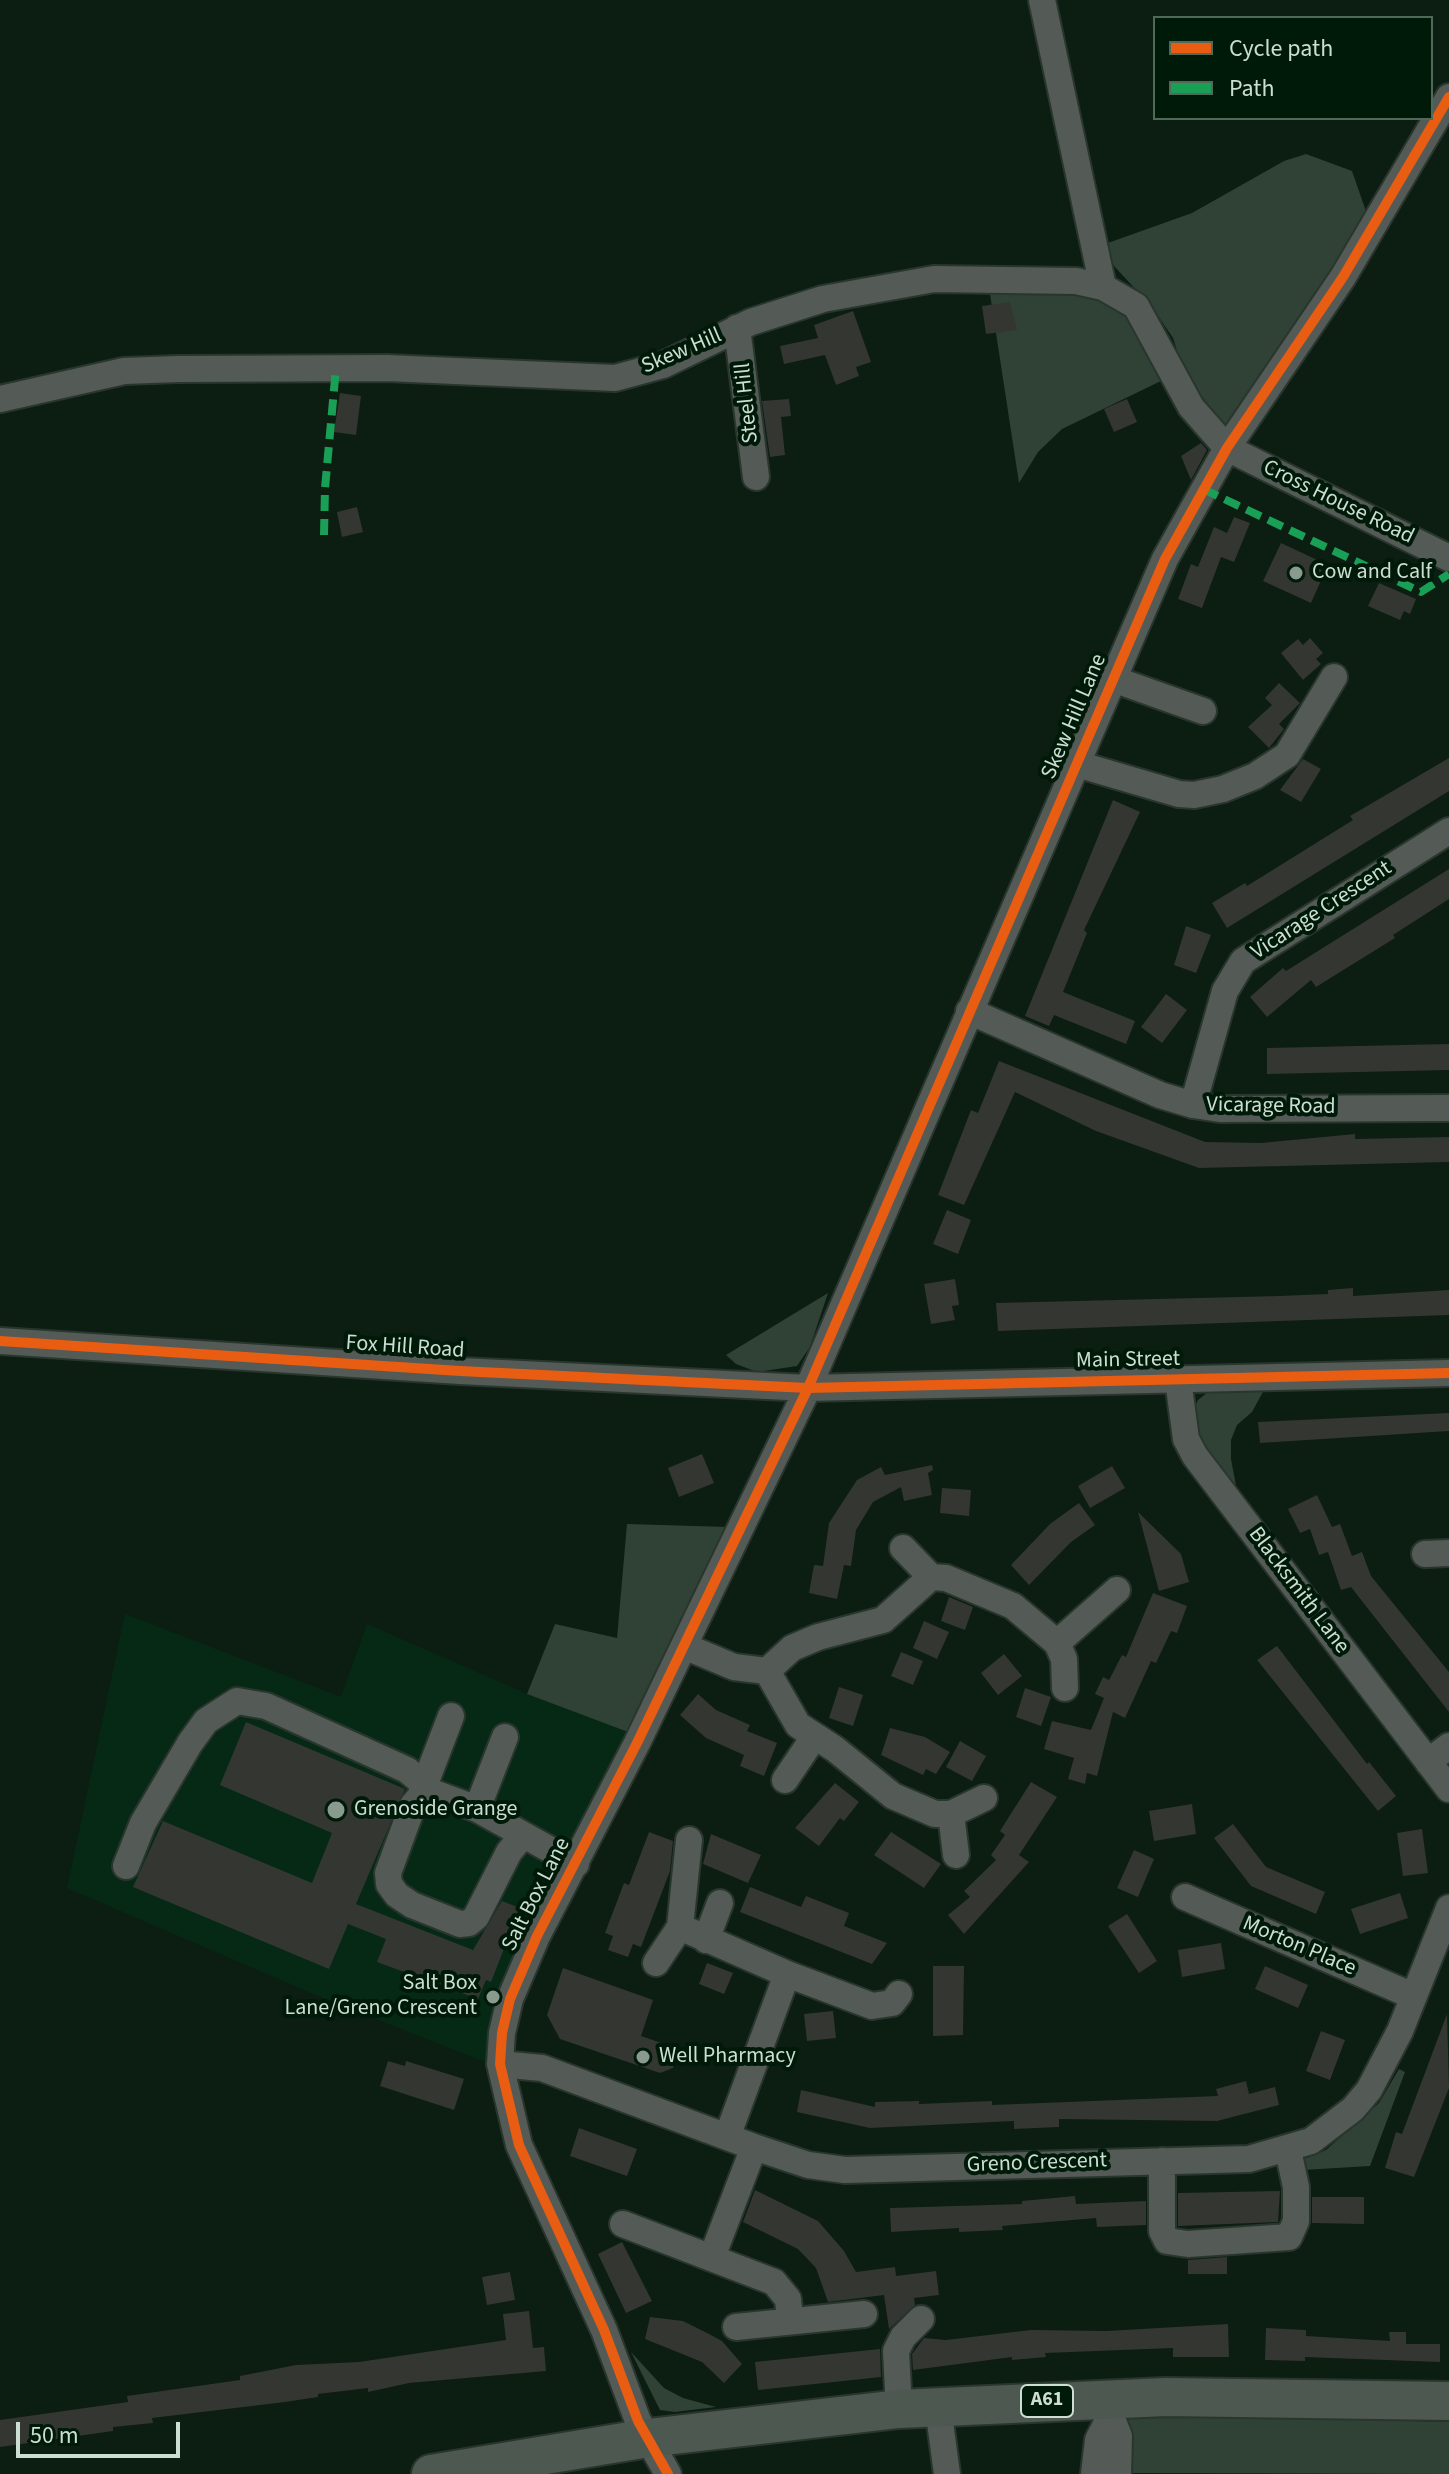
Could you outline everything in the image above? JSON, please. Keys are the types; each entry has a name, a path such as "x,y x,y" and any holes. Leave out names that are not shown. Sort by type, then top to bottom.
{"highway":[{"name":"A61","path":"431,2474 648,2438 899,2409 1449,2401"}],"street":[{"path":"1042,0 1103,287"},
{"name":"Skew Hill Lane","path":"808,1388 1165,559 1227,448 1336,288 1449,97"},
{"name":"Skew Hill","path":"0,399 124,371 178,369 387,368 615,378 663,365 737,328 823,299 934,279 1018,278 1103,287 1136,306 1191,407 1227,448"},
{"name":"Steel Hill","path":"737,328 745,366 756,477"},
{"name":"Cross House Road","path":"1227,448 1449,558"},
{"path":"1077,764 1179,794 1194,795 1223,789 1255,776 1287,755 1334,677"},
{"path":"1113,679 1203,711"},
{"name":"Vicarage Crescent","path":"1193,1105 1225,991 1243,961 1449,831"},
{"name":"Vicarage Road","path":"969,1011 1160,1095 1193,1105 1252,1109 1449,1108"},
{"name":"Fox Hill Road","path":"0,1341 460,1371 808,1388"},
{"name":"Main Street","path":"808,1388 1449,1373"},
{"name":"Blacksmith Lane","path":"1178,1380 1186,1439 1195,1456 1449,1789"},
{"name":"Salt Box Lane","path":"668,2474 648,2438 604,2330 519,2145 500,2064 502,2033 510,1999 537,1936 684,1646 808,1388"},
{"path":"903,1548 931,1577 946,1578 1013,1606 1057,1643 1064,1659 1065,1688"},
{"path":"767,1671 785,1653 805,1643 883,1620 931,1577"},
{"path":"1057,1643 1117,1590"},
{"path":"684,1646 717,1662 767,1671 798,1725 835,1749 893,1796 925,1811 951,1814 984,1798"},
{"path":"126,1866 143,1823 190,1743 206,1721 237,1701 266,1706 380,1757 407,1770 424,1791 477,1809 576,1864"},
{"path":"451,1716 424,1791 413,1805 388,1873 389,1884 397,1895 412,1905 460,1924 469,1923 476,1917 498,1870 523,1835"},
{"path":"477,1809 505,1737"},
{"path":"785,1780 814,1737"},
{"path":"1428,1762 1449,1746"},
{"path":"951,1814 956,1855"},
{"path":"656,1963 680,1927 689,1840"},
{"name":"Morton Place","path":"1185,1897 1413,1996"},
{"path":"706,1940 720,1903"},
{"name":"Greno Crescent","path":"500,2064 542,2068 685,2111 727,2137 754,2147 808,2165 845,2170 1249,2159 1311,2141 1331,2127 1369,2090 1395,2043 1449,1908"},
{"path":"680,1927 787,1974 872,2006 892,2003 899,1994"},
{"path":"727,2137 787,1974"},
{"path":"712,2257 754,2147"},
{"path":"1162,2161 1162,2231 1167,2241 1188,2244 1289,2237 1296,2221 1296,2187 1288,2150"},
{"path":"623,2224 712,2257 783,2289 790,2320"},
{"path":"736,2327 864,2314"},
{"path":"899,2409 896,2351 903,2337 921,2319"},
{"path":"938,2407 947,2474"},
{"path":"1094,2474 1098,2440 1115,2408"},
{"path":"1115,2408 1119,2436 1118,2474"}],"shaded area":[{"path":"1306,154 1352,171 1368,217 1237,421 1223,426 1183,370 1173,338 1152,307 1114,266 1105,244 1192,213 1284,161"},
{"path":"1073,287 1126,308 1165,379 1062,429 1038,452 1019,483 990,294 1029,288"},
{"path":"828,1293 810,1347 797,1366 757,1372 736,1364 726,1355"},
{"path":"1264,1390 1252,1412 1237,1425 1231,1440 1238,1496 1201,1449 1192,1412 1198,1400 1208,1392"},
{"path":"627,1524 729,1527 628,1732 527,1694 555,1624 617,1638"},
{"name":"Grenoside Grange","path":"125,1614 341,1697 367,1624 527,1694 628,1732 513,1953 485,2062 323,1998 67,1888"},
{"path":"1399,2069 1405,2072 1370,2166 1303,2170 1304,2159 1326,2150 1379,2103"},
{"path":"631,2352 664,2388 683,2398 716,2407 675,2412 660,2410"},
{"path":"1168,2414 1449,2422 1449,2474 1126,2473 1128,2417"}],"building":[{"path":"1010,302 1017,330 986,334 982,306"},
{"path":"853,311 871,362 856,367 859,376 836,385 825,355 784,364 780,346 818,338 814,325"},
{"path":"340,393 361,396 356,435 334,432"},
{"path":"789,399 791,416 781,417 785,455 770,457 762,401"},
{"path":"1127,399 1137,422 1114,432 1104,409"},
{"path":"1201,443 1207,450 1191,480 1181,456"},
{"path":"357,507 363,532 342,537 337,512"},
{"path":"1234,517 1250,523 1234,562 1221,557 1202,608 1178,599 1191,564 1198,567 1214,527 1227,533"},
{"name":"Cow and Calf","path":"1281,543 1328,565 1311,603 1263,581"},
{"path":"1379,583 1416,599 1410,614 1404,611 1400,620 1368,606"},
{"path":"1310,638 1323,653 1316,659 1321,664 1303,680 1281,653 1298,639 1303,645"},
{"path":"1279,683 1300,703 1279,724 1284,729 1269,748 1248,727 1272,705 1265,698"},
{"path":"1449,758 1449,791 1227,928 1212,903 1245,883 1247,886 1353,820 1350,816"},
{"path":"1303,759 1321,769 1301,802 1280,790"},
{"path":"1113,800 1140,812 1084,930 1087,933 1063,992 1135,1021 1126,1044 1054,1015 1049,1026 1025,1016"},
{"path":"1449,869 1449,899 1393,935 1395,938 1316,987 1311,980 1267,1017 1250,997 1283,968 1286,971"},
{"path":"1186,926 1211,935 1196,973 1174,965"},
{"path":"1166,994 1187,1010 1162,1043 1141,1027"},
{"path":"1449,1044 1449,1070 1267,1074 1267,1048"},
{"path":"999,1061 1205,1142 1261,1143 1355,1134 1355,1139 1449,1137 1449,1162 1199,1168 1096,1131 1015,1092 964,1205 938,1195 971,1110 978,1113"},
{"path":"947,1210 971,1220 958,1254 933,1244"},
{"path":"955,1279 959,1305 952,1306 955,1320 931,1324 924,1284"},
{"path":"1353,1288 1353,1296 1449,1290 1449,1315 998,1331 996,1303 1328,1294 1328,1290"},
{"path":"1449,1413 1449,1431 1260,1443 1258,1422"},
{"path":"702,1454 714,1483 679,1497 668,1468"},
{"path":"932,1465 933,1470 928,1473 932,1495 904,1501 901,1487 873,1502 856,1530 851,1566 844,1565 837,1599 809,1593 814,1565 823,1566 829,1523 857,1480 881,1467 885,1475"},
{"path":"1112,1466 1125,1488 1090,1508 1078,1486"},
{"path":"942,1488 971,1490 969,1516 940,1513"},
{"path":"1317,1495 1332,1527 1340,1524 1352,1556 1362,1552 1371,1576 1449,1672 1449,1712 1351,1587 1341,1590 1328,1552 1319,1555 1310,1529 1300,1533 1288,1509"},
{"path":"1079,1503 1095,1525 1071,1542 1029,1585 1011,1565 1050,1524"},
{"path":"1138,1512 1181,1554 1189,1582 1159,1591"},
{"path":"1153,1593 1187,1606 1177,1633 1171,1631 1156,1663 1151,1661 1125,1718 1113,1712 1097,1776 1087,1773 1085,1784 1068,1779 1074,1758 1044,1749 1052,1721 1091,1730 1104,1698 1095,1694 1103,1677 1109,1680 1122,1655 1126,1657"},
{"path":"949,1597 973,1607 965,1630 941,1621"},
{"path":"924,1621 949,1632 937,1659 913,1648"},
{"path":"1277,1646 1367,1764 1369,1762 1396,1796 1378,1811 1257,1660"},
{"path":"901,1652 923,1661 913,1685 891,1676"},
{"path":"1004,1654 1022,1676 998,1695 981,1673"},
{"path":"839,1687 863,1695 853,1726 829,1718"},
{"path":"1025,1688 1051,1697 1041,1726 1016,1717"},
{"path":"698,1694 716,1710 750,1725 747,1731 777,1743 764,1776 740,1766 744,1755 706,1738 680,1715"},
{"path":"246,1722 405,1789 356,1904 473,1950 502,1901 520,1908 491,1982 486,1980 478,1999 377,1962 386,1939 348,1924 329,1969 133,1887 163,1821 312,1883 332,1833 220,1785"},
{"path":"890,1728 925,1737 950,1752 936,1774 926,1769 923,1775 881,1755"},
{"path":"960,1741 986,1756 972,1781 946,1767"},
{"path":"1031,1782 1057,1797 1019,1855 1029,1862 964,1934 948,1915 970,1897 964,1891 996,1860 991,1855 1005,1835 1000,1831"},
{"path":"835,1783 859,1802 844,1821 840,1818 819,1846 795,1828"},
{"path":"1192,1804 1196,1834 1154,1841 1149,1811"},
{"path":"1233,1824 1266,1867 1325,1892 1316,1914 1251,1886 1214,1838"},
{"path":"1422,1829 1428,1873 1403,1876 1397,1833"},
{"path":"649,1832 673,1841 670,1871 641,1947 633,1944 628,1957 608,1950 613,1936 605,1933 624,1883 629,1885"},
{"path":"891,1832 941,1864 924,1888 874,1855"},
{"path":"711,1834 761,1855 748,1883 703,1864"},
{"path":"1134,1850 1154,1859 1138,1897 1117,1888"},
{"path":"750,1887 801,1907 806,1896 849,1913 844,1926 887,1943 872,1964 740,1912"},
{"path":"1400,1893 1408,1918 1360,1934 1351,1909"},
{"path":"1127,1914 1157,1961 1139,1973 1108,1926"},
{"path":"1221,1943 1225,1969 1182,1977 1178,1950"},
{"path":"707,1963 733,1973 724,1994 699,1984"},
{"path":"933,1966 964,1966 963,2035 933,2036"},
{"path":"1265,1966 1308,1985 1298,2008 1255,1989"},
{"path":"563,1968 653,2000 641,2036 679,2049 673,2068 660,2073 560,2039 547,2015"},
{"path":"833,2011 836,2038 807,2041 804,2014"},
{"path":"1447,2014 1449,2088 1414,2177 1385,2168 1396,2132 1402,2134"},
{"path":"1321,2031 1345,2040 1330,2080 1306,2071"},
{"path":"388,2061 405,2066 406,2061 464,2079 454,2110 380,2086"},
{"path":"1246,2081 1249,2094 1275,2087 1279,2105 1217,2121 1059,2119 1059,2127 1014,2129 1014,2121 870,2128 797,2112 801,2090 875,2107 875,2102 919,2101 919,2104 992,2101 992,2105 1218,2096 1216,2089"},
{"path":"579,2128 637,2149 627,2176 570,2156"},
{"path":"755,2190 818,2221 844,2251 856,2272 895,2267 896,2276 936,2271 939,2295 914,2298 915,2305 889,2329 884,2295 828,2302 816,2268 798,2249 743,2222"},
{"path":"1280,2191 1278,2222 1178,2226 1178,2193"},
{"path":"1075,2196 1076,2204 1146,2201 1146,2225 1097,2227 1096,2218 1002,2226 1003,2230 959,2232 959,2228 891,2232 890,2208 1022,2204 1022,2201"},
{"path":"1312,2197 1364,2197 1364,2224 1312,2223"},
{"path":"622,2242 652,2301 626,2313 598,2254"},
{"path":"1227,2257 1227,2274 1188,2274 1188,2260"},
{"path":"510,2272 515,2300 487,2305 482,2277"},
{"path":"529,2311 533,2348 544,2347 546,2371 409,2383 368,2392 368,2388 318,2394 318,2397 285,2402 152,2418 153,2423 113,2427 113,2431 0,2447 0,2420 128,2402 127,2396 240,2380 240,2376 296,2365 359,2362 506,2340 503,2314"},
{"path":"650,2317 683,2321 709,2334 722,2341 742,2364 724,2383 702,2362 645,2339"},
{"path":"1228,2324 1229,2357 1173,2357 1173,2348 1045,2353 1046,2357 1012,2360 1012,2357 913,2370 912,2354 924,2338 946,2340 1031,2330 1107,2331"},
{"path":"1266,2328 1306,2330 1306,2336 1390,2341 1389,2332 1406,2332 1406,2344 1440,2344 1440,2362 1305,2357 1305,2361 1265,2360"},
{"path":"880,2349 881,2377 758,2390 755,2362"}],"marked path":[{"path":"324,535 336,368"},
{"path":"1203,489 1421,592 1449,574"}],"cycle path":[{"path":"668,2474 638,2421 604,2330 519,2145 500,2064 502,2033 510,1999 537,1936 637,1743 808,1388 1165,559 1227,448 1343,277 1449,97"},
{"path":"0,1341 460,1371 808,1388 1449,1373"}],"place":[{"name":"Cow and Calf","path":"1296,573"},
{"name":"Grenoside Grange","path":"336,1810"},
{"name":"Salt Box Lane/Greno Crescent","path":"493,1997"},
{"name":"Well Pharmacy","path":"643,2057"}]}
